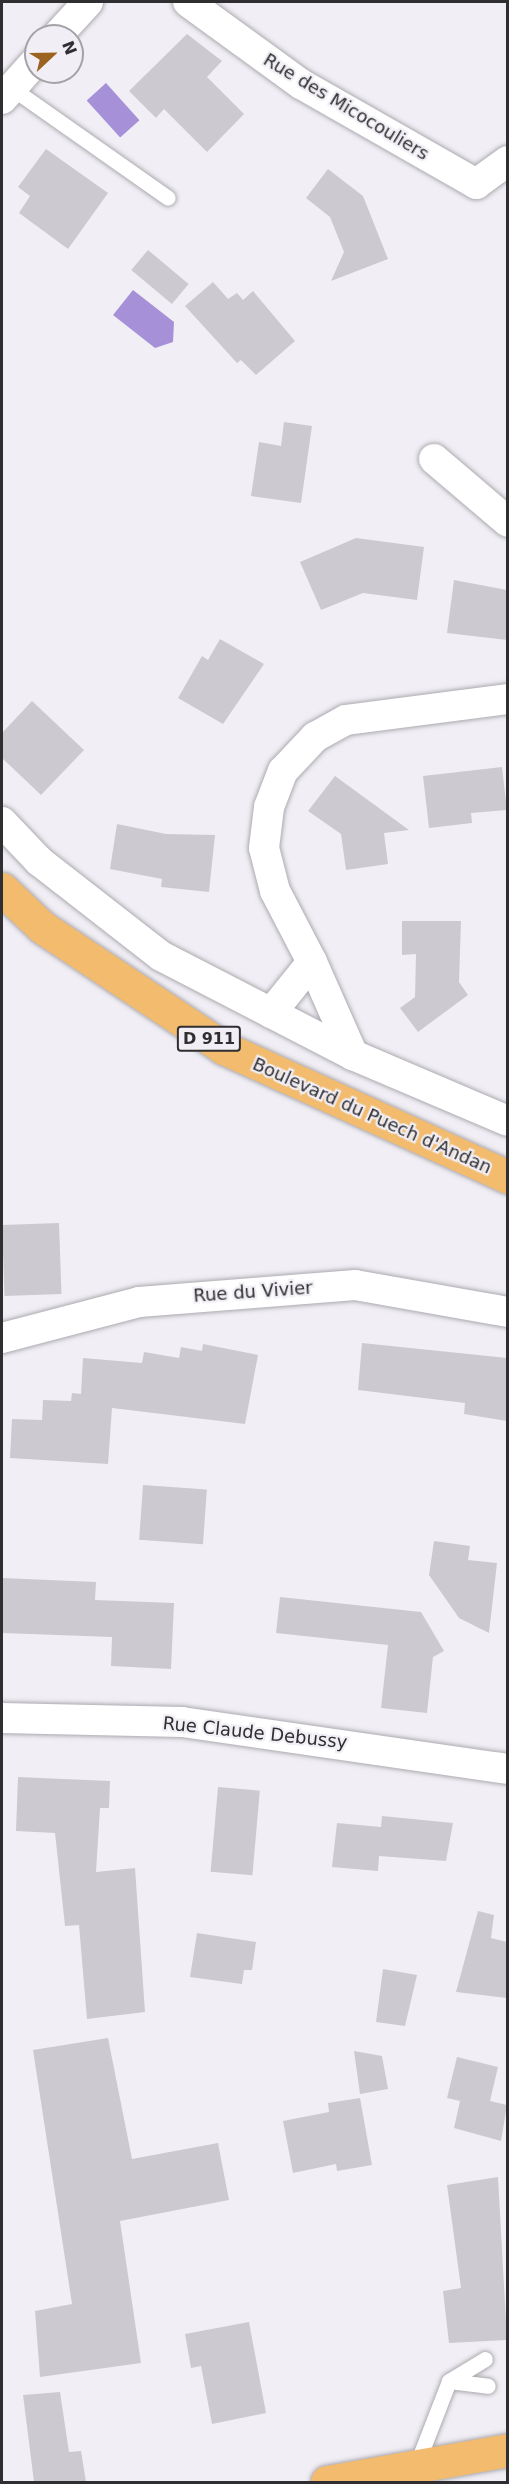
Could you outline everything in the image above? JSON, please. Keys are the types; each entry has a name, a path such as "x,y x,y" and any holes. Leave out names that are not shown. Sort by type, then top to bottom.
{"main road":[{"name":"Boulevard du Puech d'Andan","path":"2,889 87,959 224,1048 507,1177"},
{"path":"327,2482 507,2450"}],"street":[{"path":"68,24 88,2"},
{"name":"Rue des Micocouliers","path":"188,2 301,84 476,184 507,161"},
{"path":"7,94 24,75"},
{"path":"434,459 507,522"},
{"path":"353,1055 312,962 275,891 264,848 269,807 283,771 315,737 345,720 507,699"},
{"path":"2,822 39,861 161,956 353,1055 507,1121"},
{"path":"271,1013 312,962"},
{"name":"Rue du Vivier","path":"2,1338 140,1302 355,1285 507,1312"},
{"name":"Rue Claude Debussy","path":"2,1718 182,1722 507,1769"}],"lane":[{"path":"7,94 168,198"},
{"path":"416,2466 449,2381 485,2360"},
{"path":"449,2381 488,2386"}],"shaded area":[{"path":"106,83 139,120 120,138 87,100"},
{"path":"133,290 174,322 173,342 155,348 113,315"}],"building":[{"path":"187,34 222,61 207,77 244,114 207,152 164,109 156,118 129,91"},
{"path":"46,149 108,193 68,249 19,213 30,196 18,187"},
{"path":"328,169 363,196 388,259 331,281 344,252 330,217 306,198"},
{"path":"148,250 189,284 172,304 131,270"},
{"path":"213,282 228,299 237,293 243,300 253,291 295,341 256,375 241,360 237,363 185,306"},
{"path":"284,422 312,426 301,503 251,496 259,442 281,446"},
{"path":"356,538 424,547 417,600 363,593 321,610 300,562"},
{"path":"454,580 507,590 507,640 447,633"},
{"path":"220,639 264,664 223,724 178,698 202,656 208,660"},
{"path":"32,701 84,750 41,795 2,758 2,733"},
{"path":"502,767 507,810 471,813 472,823 429,828 423,776"},
{"path":"335,776 409,830 384,833 388,864 346,870 341,834 308,811"},
{"path":"117,824 166,834 215,835 209,892 161,887 162,879 110,869"},
{"path":"402,921 461,921 459,982 468,995 418,1032 400,1008 415,997 416,954 402,955"},
{"path":"59,1223 61,1294 5,1296 2,1225"},
{"path":"362,1343 507,1358 507,1421 464,1414 465,1403 358,1390"},
{"path":"203,1344 258,1355 245,1424 112,1408 108,1464 10,1458 12,1419 42,1420 43,1400 71,1401 72,1393 81,1394 83,1358 142,1363 144,1352 179,1358 181,1347 202,1351"},
{"path":"143,1485 207,1489 203,1544 139,1540"},
{"path":"434,1541 470,1546 468,1560 497,1563 489,1633 459,1618 429,1575"},
{"path":"2,1578 96,1582 95,1600 174,1603 171,1669 111,1666 112,1637 2,1633"},
{"path":"280,1597 421,1612 444,1651 433,1657 427,1713 381,1708 388,1645 276,1633"},
{"path":"18,1777 110,1781 109,1808 100,1808 96,1872 135,1868 145,2012 87,2019 79,1925 65,1926 55,1833 16,1831"},
{"path":"218,1787 260,1791 252,1875 211,1872"},
{"path":"382,1816 453,1823 446,1861 379,1856 378,1871 332,1867 337,1823 381,1827"},
{"path":"478,1911 494,1915 491,1938 507,1942 507,1998 456,1992"},
{"path":"197,1933 256,1942 252,1970 244,1970 242,1984 190,1977"},
{"path":"383,1969 417,1975 405,2026 376,2022"},
{"path":"108,2038 132,2159 218,2143 229,2200 120,2221 141,2363 40,2377 35,2311 72,2304 33,2050"},
{"path":"354,2051 382,2056 388,2089 360,2094"},
{"path":"457,2057 498,2067 490,2101 507,2105 501,2141 454,2128 460,2101 447,2098"},
{"path":"360,2098 372,2165 337,2171 336,2164 293,2173 283,2121 329,2112 328,2103"},
{"path":"498,2177 507,2340 449,2343 443,2291 461,2288 447,2185"},
{"path":"249,2322 266,2413 212,2424 201,2366 191,2368 185,2334"},
{"path":"60,2392 69,2452 81,2451 86,2482 34,2482 23,2395"}]}
